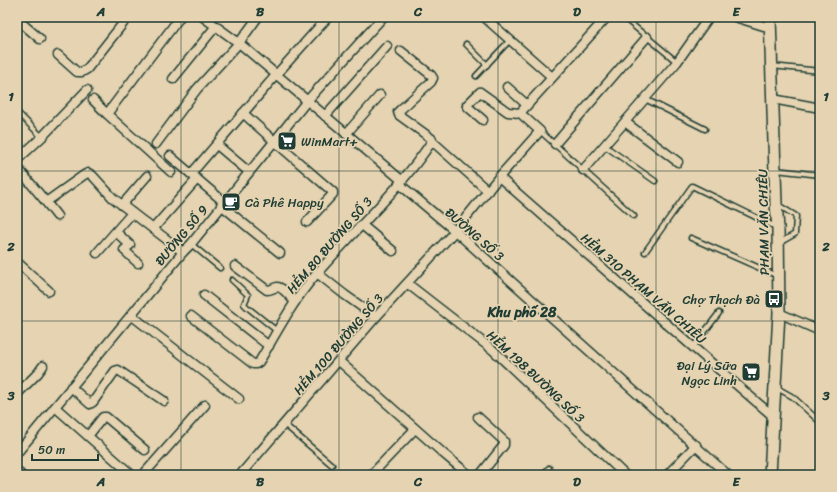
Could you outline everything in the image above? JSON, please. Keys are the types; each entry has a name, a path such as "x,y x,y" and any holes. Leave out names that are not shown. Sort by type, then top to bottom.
{"main road":[{"name":"PHẠM VĂN CHIÊU","path":"770,22 778,228 779,313 770,475"}],"street":[{"path":"58,55 77,72 82,72 128,17"},
{"path":"107,114 180,17"},
{"name":"ĐƯỜNG SỐ 3","path":"203,17 239,43 399,178 403,187 455,231 728,475"},
{"path":"156,144 197,90 239,43 258,17"},
{"path":"153,229 243,113 328,17"},
{"name":"ĐƯỜNG SỐ 9","path":"17,453 191,244 307,101 383,17"},
{"path":"484,17 552,77"},
{"path":"520,113 607,17"},
{"path":"583,170 677,62 709,17"},
{"path":"735,17 770,22"},
{"path":"17,19 40,39"},
{"path":"173,79 216,26"},
{"path":"555,144 647,37"},
{"path":"325,116 387,46"},
{"path":"401,51 433,78 431,82 398,112 399,115 432,139 432,141 488,191"},
{"path":"507,87 527,105"},
{"path":"17,160 42,137 87,90"},
{"path":"482,120 467,105 480,92 508,112 520,113 540,131"},
{"path":"346,134 380,95"},
{"path":"773,98 820,108"},
{"path":"93,100 171,172"},
{"path":"243,113 333,192 333,194 307,222"},
{"path":"625,122 678,162"},
{"name":"HẺM 100 ĐƯỜNG SỐ 3","path":"240,475 376,317 408,284 455,231 499,177 540,131"},
{"name":"HẺM 80 ĐƯỜNG SỐ 3","path":"191,316 254,364 259,362 295,302 317,273 400,182 432,141"},
{"path":"217,145 249,172"},
{"path":"170,156 280,253"},
{"path":"17,167 57,216"},
{"path":"46,202 88,173 92,175 113,198 184,252"},
{"path":"122,205 147,176"},
{"name":"HẺM 310 PHẠM VĂN CHIÊU","path":"499,177 774,417"},
{"path":"97,253 132,213"},
{"path":"362,224 393,251"},
{"path":"116,232 130,245 124,250 138,263"},
{"path":"17,262 49,291"},
{"path":"235,266 267,290 280,288 295,302"},
{"path":"317,273 345,296 376,317"},
{"name":"HẺM 198 ĐƯỜNG SỐ 3","path":"408,284 493,350 625,475"},
{"path":"204,295 269,346"},
{"path":"779,313 820,331"},
{"path":"131,315 239,399"},
{"path":"339,361 469,475"},
{"path":"17,394 43,366"},
{"path":"71,387 90,404 118,370 164,401"},
{"path":"143,475 205,405"},
{"path":"55,407 132,475"},
{"path":"88,436 103,417 106,417 144,450"},
{"path":"478,417 504,441 504,445 500,451 480,475"},
{"path":"371,475 415,429"},
{"path":"668,475 696,445"},
{"path":"17,471 21,475"}],"lane":[{"path":"623,17 677,62"},
{"path":"476,76 510,40"},
{"path":"466,44 487,65"},
{"path":"772,66 820,71"},
{"path":"645,99 705,129"},
{"path":"17,112 42,137"},
{"path":"540,131 634,216"},
{"path":"605,146 655,181"},
{"path":"775,170 820,175"},
{"path":"645,252 692,186 778,228"},
{"path":"776,204 796,216 796,234 778,243"},
{"path":"690,238 778,276"},
{"path":"191,244 220,268"},
{"path":"232,280 248,295 244,304 277,331"},
{"path":"693,347 719,312"},
{"path":"775,387 793,397 819,421"},
{"path":"819,421 820,415"},
{"path":"284,424 332,465"},
{"path":"542,475 550,468"}],"place":[{"name":"WinMart+","path":"287,141"},
{"name":"Cà Phê Happy","path":"231,202"},
{"name":"Chợ Thạch Đà","path":"774,299"},
{"name":"Đại Lý Sữa Ngọc Linh","path":"751,372"}],"district":[{"name":"Khu phố 28","path":"522,312"}]}
